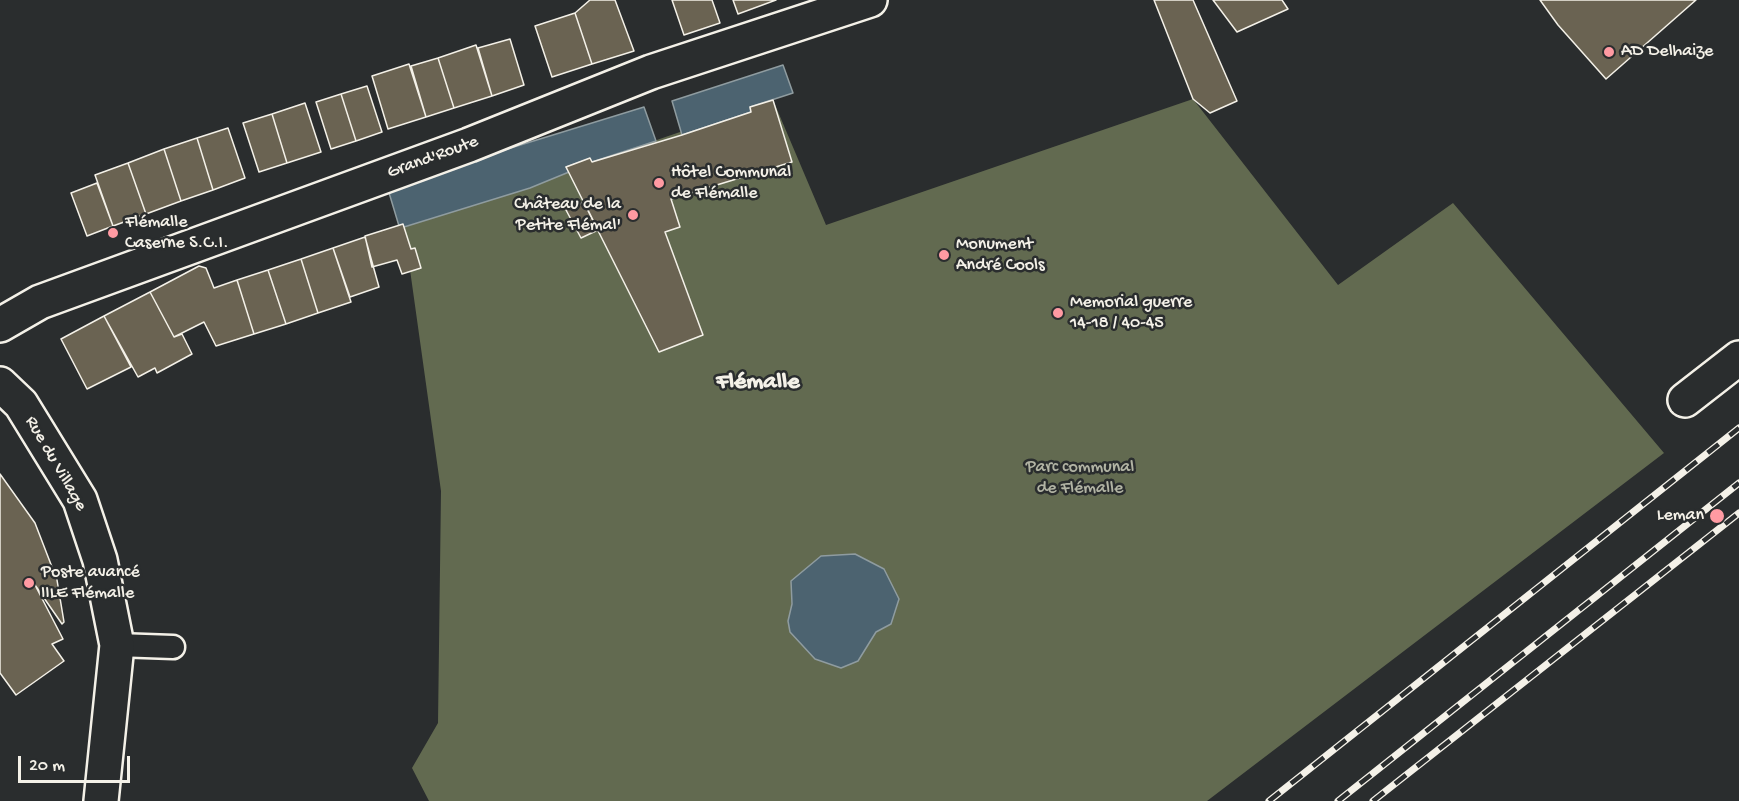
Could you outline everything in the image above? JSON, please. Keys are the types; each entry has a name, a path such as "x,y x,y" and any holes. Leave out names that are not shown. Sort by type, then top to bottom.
{"street":[{"name":"Grand'Route","path":"0,325 40,302 470,145 651,72 870,0"},
{"path":"1685,400 1739,358"},
{"name":"Rue du Village","path":"0,384 21,404 80,500 100,560 117,645 100,801"}],"lane":[{"path":"117,645 173,647"}],"green space":[{"name":"Parc communal de Flémalle","path":"1193,99 1338,285 1453,203 1664,453 1207,801 429,801 412,768 438,723 441,491 404,227 773,100 826,225"}],"water":[{"path":"783,65 793,93 750,107 751,112 682,135 672,101"},
{"path":"644,107 656,141 592,162 589,159 566,167 569,172 530,188 404,227 399,226 387,186"},
{"path":"855,554 884,569 899,599 891,624 876,632 858,661 841,668 815,659 790,632 788,621 792,604 791,581 821,556"}],"building":[{"path":"590,0 615,0 634,51 592,64 575,13"},
{"path":"672,0 712,0 720,23 684,35"},
{"path":"733,0 776,0 738,14"},
{"path":"1154,0 1193,0 1237,101 1210,113 1193,99"},
{"path":"1213,0 1282,0 1288,9 1237,32"},
{"name":"AD Delhaize","path":"1540,0 1696,0 1606,79 1558,25"},
{"path":"575,13 592,64 552,77 535,26"},
{"path":"510,39 524,85 492,96 478,48"},
{"path":"476,45 492,96 454,108 438,58"},
{"path":"438,58 454,108 426,117 411,66"},
{"path":"409,64 426,117 388,129 372,76"},
{"path":"367,86 382,132 356,141 341,94"},
{"path":"341,94 356,141 331,149 316,102"},
{"name":"Château de la Petite Flémal'","path":"773,100 792,162 671,199 680,227 665,232 703,335 659,352 566,167 590,158 592,162 682,135 751,112 750,107"},
{"path":"305,103 321,152 287,163 272,114"},
{"path":"272,114 287,163 259,172 243,123"},
{"path":"228,128 245,178 213,190 197,138"},
{"path":"197,138 213,190 181,201 164,149"},
{"path":"164,149 181,201 146,214 128,163"},
{"path":"128,163 146,214 113,226 95,175"},
{"path":"97,183 113,226 87,236 71,193"},
{"path":"584,202 598,230 581,238 566,210"},
{"path":"403,224 411,249 415,248 421,268 402,274 397,260 372,267 365,236"},
{"path":"365,237 379,287 350,297 333,248"},
{"path":"333,248 351,302 318,313 301,259"},
{"path":"301,259 318,313 286,324 268,270"},
{"path":"199,266 206,268 214,288 237,280 254,334 216,346 204,322 174,337 150,292"},
{"path":"268,270 286,324 254,334 237,280"},
{"path":"150,292 174,337 182,334 192,354 157,373 155,368 138,377 104,316"},
{"path":"104,316 131,367 87,389 61,339"},
{"name":"Poste avancé IILE Flémalle","path":"0,474 35,523 57,580 64,622 62,624 35,585 63,639 52,644 64,661 16,695 0,673"}],"railway":[{"path":"1269,801 1739,428"},
{"path":"1338,801 1739,483"},
{"path":"1373,801 1739,513"}],"place":[{"name":"AD Delhaize","path":"1609,52"},
{"name":"Hôtel Communal de Flémalle","path":"659,183"},
{"name":"Château de la Petite Flémal'","path":"633,215"},
{"name":"Flémalle Caserne S.C.I.","path":"113,233"},
{"name":"Monument André Cools","path":"944,255"},
{"name":"Memorial guerre 14-18 / 40-45","path":"1058,313"},
{"name":"Leman","path":"1717,516"},
{"name":"Poste avancé IILE Flémalle","path":"29,583"}],"district":[{"name":"Flémalle","path":"758,383"}]}
